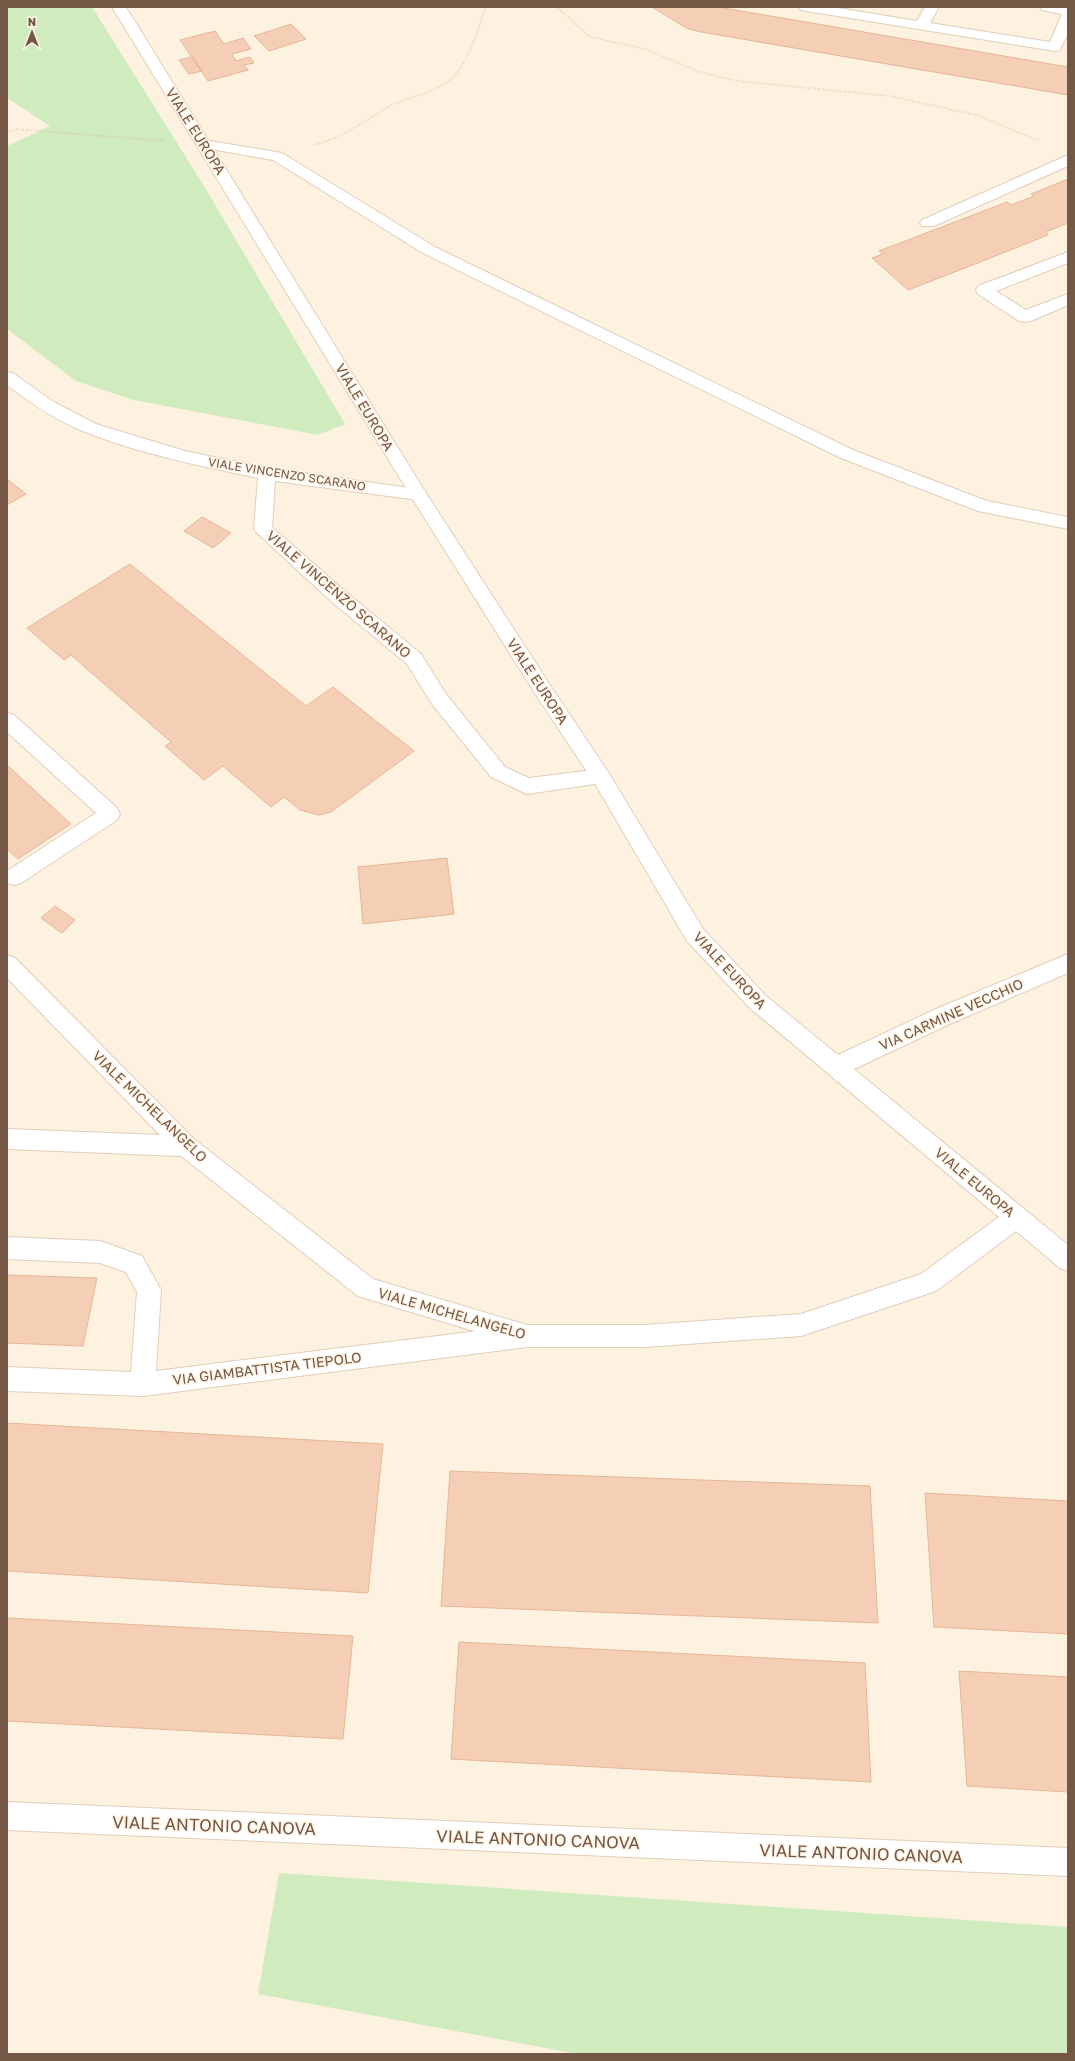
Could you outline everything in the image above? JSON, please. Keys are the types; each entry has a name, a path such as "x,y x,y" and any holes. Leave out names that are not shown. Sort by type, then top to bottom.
{"street":[{"name":"VIALE EUROPA","path":"119,7 418,494 541,687 601,777 696,935 758,1002 1068,1260"},
{"path":"806,7 1054,47 1068,16"},
{"path":"921,26 932,7"},
{"path":"1047,7 1068,11"},
{"path":"204,144 277,156 429,250 847,454 984,507 1068,523"},
{"path":"928,223 1068,160"},
{"path":"1068,257 984,290 1025,317 1068,299"},
{"name":"VIALE VINCENZO SCARANO","path":"7,377 46,406 90,428 183,457 267,474 418,494"},
{"name":"VIALE VINCENZO SCARANO","path":"267,474 263,529 339,597 414,659 439,699 498,772 527,786 601,777"},
{"path":"7,720 110,814 14,877"},
{"name":"VIA CARMINE VECCHIO","path":"835,1067 944,1016 1068,963"},
{"name":"VIALE MICHELANGELO","path":"7,964 186,1146 366,1288 527,1336 645,1336 801,1325 928,1283 1017,1217"},
{"path":"7,1139 186,1146"},
{"path":"7,1248 100,1252 134,1264 149,1290 143,1384"},
{"name":"VIA GIAMBATTISTA TIEPOLO","path":"7,1379 143,1384 527,1336"},
{"name":"VIALE ANTONIO CANOVA","path":"7,1816 1068,1862"}],"path":[{"path":"277,156 330,141 365,123 391,106 434,90 456,75 472,44 486,7"},
{"path":"557,7 590,37 645,49 697,71 737,81 890,96 976,115 1047,143"},
{"path":"7,132 15,130 204,144"}],"green space":[{"path":"7,7 92,7 204,186 345,424 318,435 134,400 76,381 7,329 7,146 50,126 7,98"},
{"path":"279,1873 1068,1927 1068,2054 578,2054 258,1994"}],"building":[{"path":"652,7 718,7 1068,67 1068,95 701,32 688,29"},
{"path":"291,24 306,39 269,51 254,36"},
{"path":"215,31 224,44 243,38 251,49 232,54 236,61 250,57 254,63 244,65 248,70 208,81 180,40"},
{"path":"192,57 202,71 189,74 179,60"},
{"path":"1068,179 1068,223 1046,232 1048,235 908,290 872,258 883,254 879,251 1007,202 1011,205 1034,196 1031,194"},
{"path":"7,479 26,494 7,505"},
{"path":"202,517 231,533 213,548 184,531"},
{"path":"130,564 306,706 333,687 414,751 331,812 319,815 300,810 284,797 271,807 223,766 204,780 165,746 171,742 71,655 64,660 27,628"},
{"path":"7,765 71,824 18,859 7,849"},
{"path":"447,858 454,914 363,924 358,867"},
{"path":"55,906 75,920 62,933 41,918"},
{"path":"7,1275 97,1278 83,1346 7,1343"},
{"path":"7,1423 383,1444 368,1593 7,1571"},
{"path":"450,1471 870,1486 878,1623 441,1606"},
{"path":"925,1493 1068,1501 1068,1634 934,1627"},
{"path":"7,1618 353,1636 343,1739 7,1721"},
{"path":"459,1642 865,1663 871,1782 451,1759"},
{"path":"959,1671 1068,1677 1068,1792 967,1786"}]}
